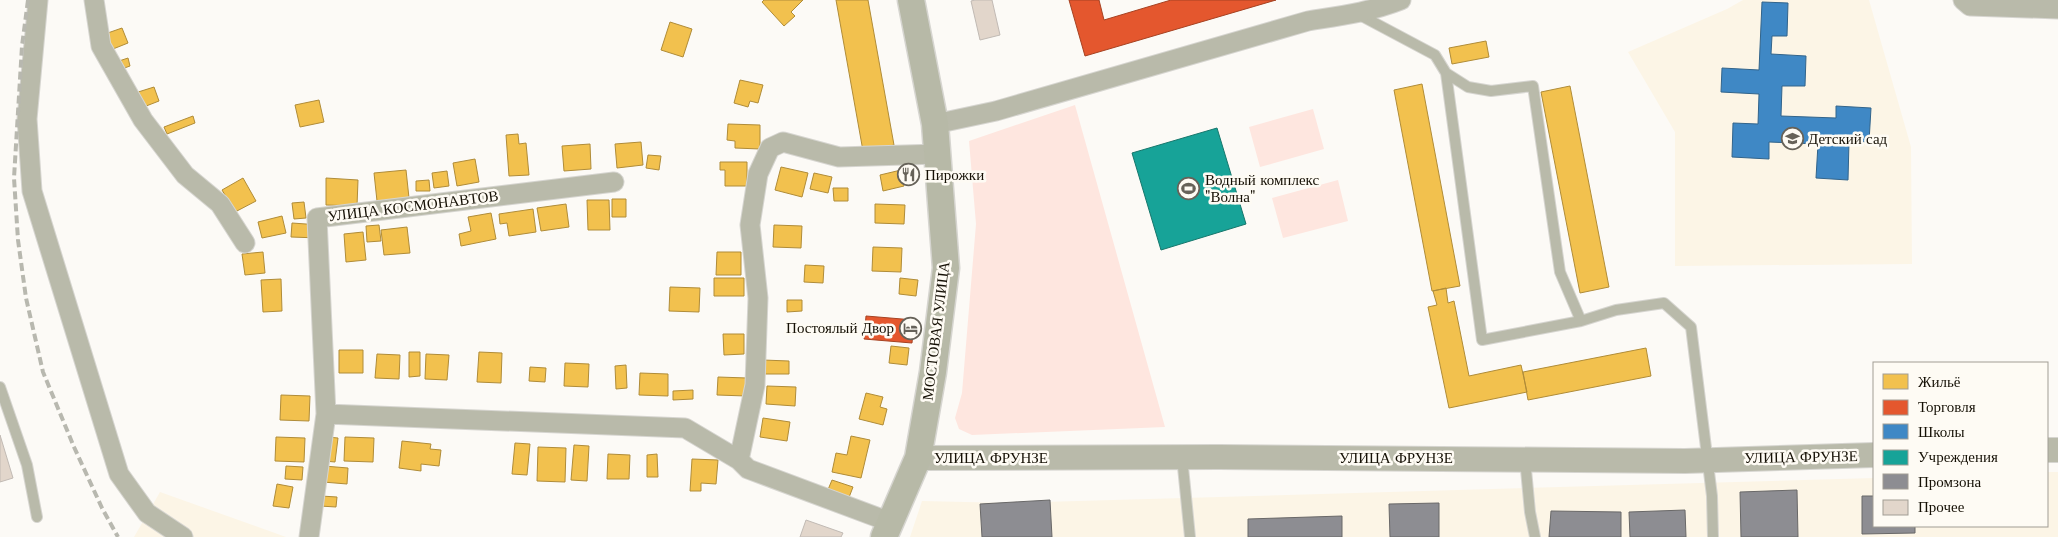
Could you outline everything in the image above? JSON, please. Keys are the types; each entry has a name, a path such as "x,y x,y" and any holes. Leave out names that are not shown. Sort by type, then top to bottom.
{"main road":[{"name":"МОСТОВАЯ УЛИЦА","path":"887,530 918,458 934,372 946,268 938,154 911,0"}],"street":[{"path":"38,0 27,119 32,191 119,474 147,513 184,537"},
{"path":"94,0 101,46 143,120 185,175 220,204 245,243"},
{"path":"934,124 996,111 1308,21 1356,13 1401,0"},
{"path":"1963,0 1970,6 2058,9"},
{"path":"739,460 755,385 758,298 750,225 758,174 770,148 783,142 839,157 938,154"},
{"name":"УЛИЦА КОСМОНАВТОВ","path":"309,537 326,414 317,218 614,182"},
{"path":"326,414 685,428 739,460 748,469 887,530"},
{"name":"УЛИЦА ФРУНЗЕ","path":"918,458 1182,457 1686,461 1873,455"}],"lane":[{"path":"1356,13 1435,55 1446,72 1468,88 1491,91 1533,86 1560,272 1581,321"},
{"path":"1446,72 1482,340 1581,321 1616,310 1664,302 1691,328 1712,496 1713,537"},
{"path":"0,387 27,465 37,517"},
{"path":"1182,457 1190,537"},
{"path":"1525,460 1530,512 1535,537"}],"shaded area":[{"name":"Детский сад","path":"1743,0 1869,0 1911,147 1912,264 1675,266 1675,132 1628,52 1727,9"},
{"path":"1075,105 1165,427 972,435 959,429 955,418 962,393 976,224 969,141"},
{"path":"1313,109 1324,149 1260,167 1249,127"},
{"path":"1338,180 1348,221 1283,238 1272,198"},
{"path":"2048,472 2058,472 2058,537 910,537 922,501 1009,503 1873,478 1873,527 2048,527"},
{"path":"160,492 286,537 134,537"}],"building: Жильё":[{"path":"764,0 803,0 791,12 795,16 784,26 762,2"},
{"path":"836,0 868,0 894,145 863,151"},
{"path":"670,22 692,29 683,57 661,50"},
{"path":"122,28 128,43 108,51 102,35"},
{"path":"1486,41 1489,57 1452,64 1449,48"},
{"path":"128,58 130,66 119,70 116,62"},
{"path":"740,80 763,85 758,103 750,101 748,107 734,103"},
{"path":"1422,84 1460,286 1432,291 1394,90"},
{"path":"1570,86 1609,287 1580,293 1541,92"},
{"path":"154,87 159,101 141,108 135,93"},
{"path":"319,100 324,122 300,127 295,105"},
{"path":"193,116 195,123 167,134 164,127"},
{"path":"728,124 760,125 760,149 735,148 735,141 727,140"},
{"path":"518,134 519,144 526,143 529,175 509,176 506,135"},
{"path":"641,142 643,165 617,168 615,144"},
{"path":"590,144 591,169 564,171 562,146"},
{"path":"648,155 661,156 659,170 646,168"},
{"path":"475,159 479,182 457,186 453,163"},
{"path":"720,162 747,162 747,186 725,186 725,170 720,170"},
{"path":"781,167 808,173 802,197 775,190"},
{"path":"406,170 409,198 377,201 374,173"},
{"path":"901,170 904,186 883,191 880,175"},
{"path":"447,171 449,186 434,188 432,173"},
{"path":"814,173 832,177 828,193 810,189"},
{"path":"243,178 256,201 235,212 222,190"},
{"path":"326,178 358,180 357,206 326,205"},
{"path":"429,180 430,191 416,191 416,181"},
{"path":"833,188 848,188 848,201 834,201"},
{"path":"612,199 626,199 626,217 612,217"},
{"path":"587,200 609,200 610,230 588,230"},
{"path":"304,202 306,218 294,219 292,203"},
{"path":"566,204 569,227 541,231 537,208"},
{"path":"875,204 905,205 904,224 875,223"},
{"path":"533,209 536,232 509,236 507,223 500,224 499,214"},
{"path":"491,213 496,239 461,246 459,234 471,231 468,217"},
{"path":"282,216 286,233 262,238 258,222"},
{"path":"292,223 320,225 319,238 291,237"},
{"path":"379,225 381,241 367,242 366,226"},
{"path":"774,225 802,226 801,248 773,247"},
{"path":"407,227 410,253 384,255 381,230"},
{"path":"363,232 366,260 346,262 344,234"},
{"path":"873,247 902,248 901,272 872,271"},
{"path":"263,252 265,273 245,275 242,254"},
{"path":"717,252 741,252 741,275 716,275"},
{"path":"805,265 824,266 823,283 804,282"},
{"path":"714,278 744,278 744,296 714,296"},
{"path":"900,278 918,280 916,296 899,294"},
{"path":"281,279 282,311 263,312 261,280"},
{"path":"670,287 700,288 699,312 669,311"},
{"path":"1446,288 1448,303 1454,301 1469,376 1521,365 1527,392 1449,408 1428,307 1437,305 1433,291"},
{"path":"787,300 802,300 802,311 787,312"},
{"path":"723,334 744,334 744,354 724,355"},
{"path":"891,346 909,348 907,365 889,363"},
{"path":"1646,348 1651,376 1528,400 1523,372"},
{"path":"339,350 363,350 363,373 339,373"},
{"path":"409,352 420,352 420,376 409,377"},
{"path":"479,352 502,353 501,383 477,382"},
{"path":"377,354 400,355 399,379 375,378"},
{"path":"426,354 449,355 447,380 425,379"},
{"path":"763,360 789,361 789,374 763,374"},
{"path":"565,363 589,364 588,387 564,386"},
{"path":"626,365 627,388 616,389 615,366"},
{"path":"530,367 546,368 545,382 529,381"},
{"path":"640,373 668,374 668,396 639,395"},
{"path":"718,377 747,378 746,396 717,395"},
{"path":"767,386 796,387 795,406 766,404"},
{"path":"693,390 693,399 673,400 673,391"},
{"path":"866,393 883,397 880,407 887,409 883,425 859,419"},
{"path":"281,395 310,396 309,421 280,420"},
{"path":"763,418 790,422 787,441 760,437"},
{"path":"851,436 870,440 861,478 832,472 836,453 847,455"},
{"path":"276,437 305,438 304,462 275,461"},
{"path":"327,437 338,438 335,462 324,461"},
{"path":"345,437 374,438 373,462 344,461"},
{"path":"402,441 431,444 430,449 441,450 439,466 421,464 421,471 399,468"},
{"path":"515,443 530,444 527,475 512,474"},
{"path":"574,445 589,446 587,481 571,480"},
{"path":"538,447 566,448 565,482 537,481"},
{"path":"608,454 630,455 629,479 607,479"},
{"path":"657,454 658,477 647,477 647,455"},
{"path":"692,459 718,460 716,484 701,483 701,491 690,491"},
{"path":"286,466 303,467 302,480 285,479"},
{"path":"324,466 348,468 347,484 323,482"},
{"path":"832,480 853,487 848,500 827,492"},
{"path":"277,484 293,487 289,508 273,506"},
{"path":"321,496 337,497 336,507 320,506"}],"building: Торговля":[{"path":"1069,0 1099,0 1104,20 1171,0 1276,0 1085,56"},
{"path":"866,316 914,320 912,343 864,339"}],"building: Школы":[{"path":"1762,2 1788,3 1787,36 1772,36 1771,54 1806,56 1805,86 1782,86 1781,116 1836,118 1836,106 1871,108 1869,142 1849,141 1848,180 1816,178 1818,144 1769,142 1769,159 1732,157 1733,123 1758,124 1759,94 1721,92 1722,68 1759,70"}],"building: Учреждения":[{"name":"Водный комплекс \"Волна\"","path":"1217,128 1246,224 1161,250 1132,153"}],"building: Промзона":[{"path":"1797,490 1798,537 1741,537 1740,492"},
{"path":"1862,496 1873,496 1873,527 1915,527 1915,533 1862,534"},
{"path":"1050,500 1052,537 982,537 980,504"},
{"path":"1439,503 1439,537 1390,537 1389,504"},
{"path":"1685,510 1686,537 1630,537 1629,512"},
{"path":"1551,511 1621,512 1621,537 1549,537"},
{"path":"1342,516 1342,537 1248,537 1248,519"}],"building: Прочее":[{"path":"992,0 1000,35 980,40 971,1"},
{"path":"0,435 13,478 0,482"},
{"path":"806,520 843,533 841,537 800,537"}],"railway":[{"path":"28,0 22,46 14,178 18,240 26,298 43,372 74,447 102,508 118,537"}],"place":[{"name":"Детский сад","path":"1792,139"},
{"name":"Пирожки","path":"909,175"},
{"name":"Водный комплекс \"Волна\"","path":"1189,189"},
{"name":"Постоялый Двор","path":"910,328"}]}
